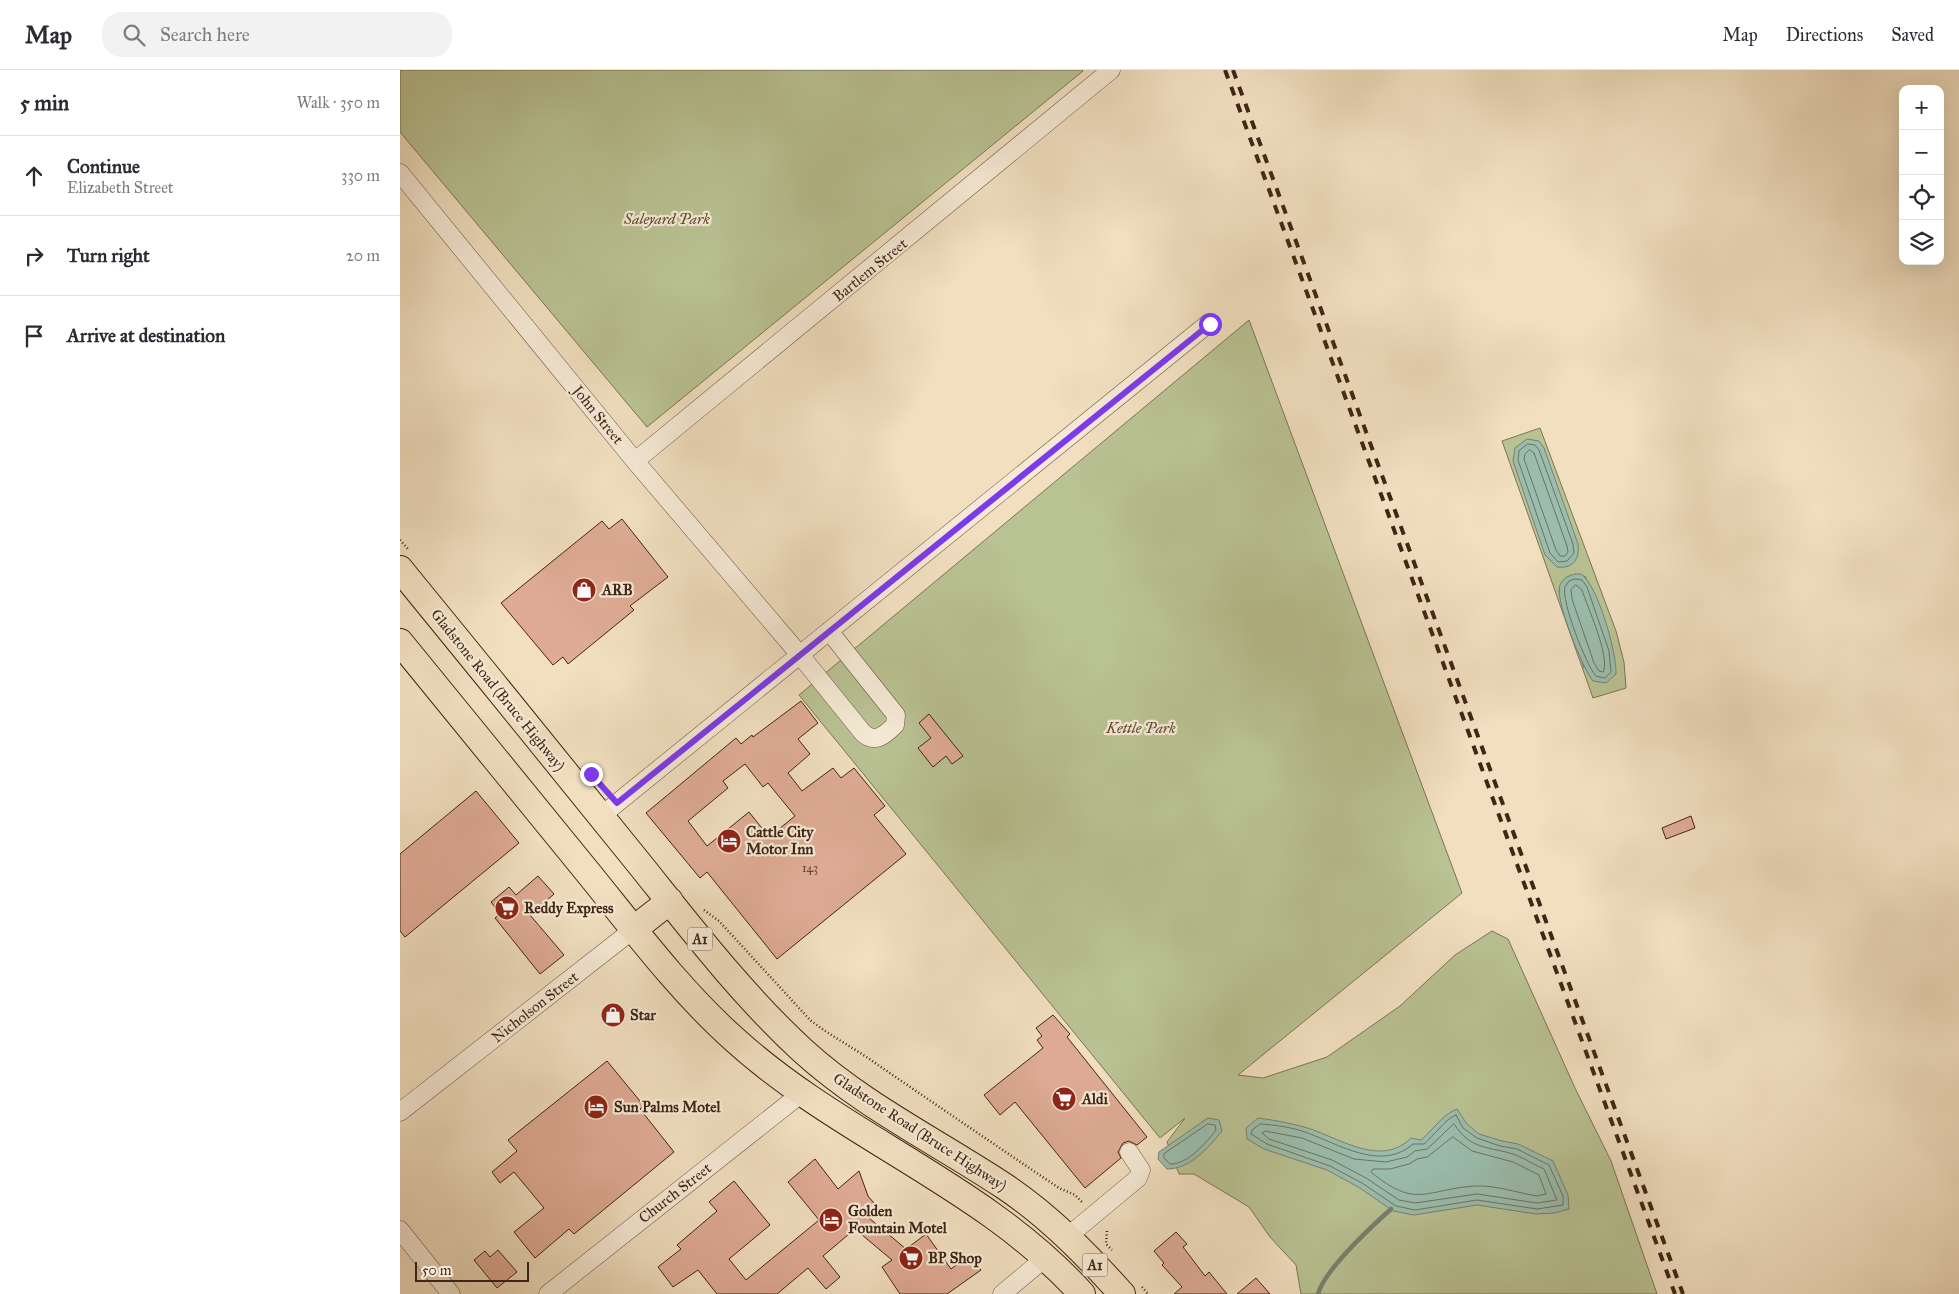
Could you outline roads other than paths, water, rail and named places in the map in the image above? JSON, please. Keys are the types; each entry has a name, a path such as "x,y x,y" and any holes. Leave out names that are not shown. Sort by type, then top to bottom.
{"highway":[{"name":"Gladstone Road (Bruce Highway)","path":"406,561 601,816 738,982 783,1031 823,1068 863,1097 1006,1187 1043,1214 1068,1237 1122,1294"},
{"name":"Gladstone Road (Bruce Highway)","path":"403,651 634,929 717,1023 758,1059 802,1093 957,1191 1045,1258 1082,1294"},
{"name":"Nicholson Street","path":"634,929 670,901"},
{"path":"1045,1258 1068,1237"}],"street":[{"name":"Bartlem Street","path":"635,461 1108,74"},
{"name":"John Street","path":"400,173 635,461 800,654 862,733 874,739 888,733 897,720 893,709 829,631"},
{"path":"601,816 1210,324"},
{"name":"Nicholson Street","path":"400,1112 634,929"},
{"name":"Church Street","path":"548,1294 802,1093"},
{"path":"1068,1237 1138,1178 1141,1170 1129,1152"},
{"path":"400,1230 451,1294"},
{"path":"1002,1294 1045,1258"}],"water":[{"path":"1527,439 1539,441 1544,448 1578,544 1578,554 1571,565 1557,567 1545,555 1513,461 1515,448"},
{"path":"1575,574 1581,574 1594,591 1610,636 1616,674 1606,683 1593,681 1588,674 1561,604 1560,585 1566,578"},
{"path":"1457,1109 1467,1124 1479,1134 1518,1144 1553,1161 1568,1195 1569,1209 1554,1213 1536,1214 1477,1205 1414,1215 1393,1211 1360,1188 1327,1170 1264,1149 1247,1139 1246,1128 1258,1118 1304,1127 1358,1148 1386,1151 1399,1147 1411,1138 1421,1140 1442,1119"},
{"path":"1208,1118 1219,1120 1222,1131 1205,1150 1191,1161 1175,1168 1167,1169 1158,1159 1159,1152"}],"waterway":[{"path":"1318,1294 1322,1284 1339,1261 1391,1209"}],"railway":[{"path":"1225,70 1675,1294"},
{"path":"1233,70 1683,1294"}],"place":[{"name":"ARB","path":"584,590"},
{"name":"Cattle City Motor Inn","path":"729,841"},
{"name":"Reddy Express","path":"507,908"},
{"name":"Star","path":"613,1015"},
{"name":"Aldi","path":"1064,1099"},
{"name":"Sun Palms Motel","path":"596,1107"},
{"name":"Golden Fountain Motel","path":"831,1220"},
{"name":"BP Shop","path":"911,1258"}],"park label":[{"name":"Saleyard Park","path":"667,219"},
{"name":"Kettle Park","path":"1141,728"}]}
